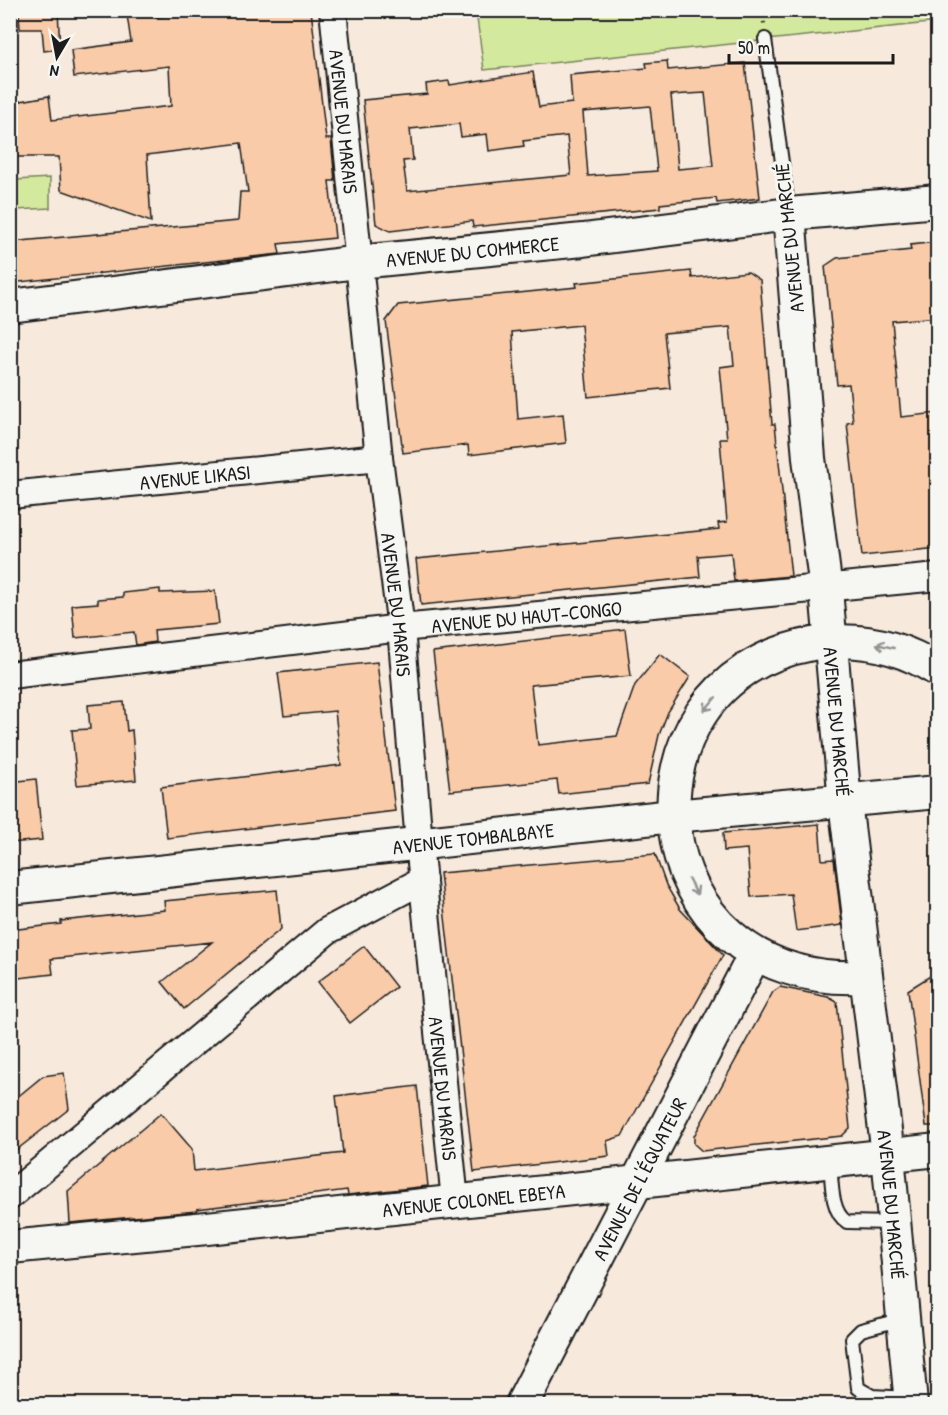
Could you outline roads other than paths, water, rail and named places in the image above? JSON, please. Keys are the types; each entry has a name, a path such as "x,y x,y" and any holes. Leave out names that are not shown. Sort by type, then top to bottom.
{"street":[{"name":"AVENUE DU MARAIS","path":"333,10 379,458 401,628 419,843 455,1201"},
{"name":"AVENUE DU COMMERCE","path":"10,306 358,261 584,240 789,214 938,201"},
{"name":"AVENUE DU MARCHÉ","path":"789,214 809,458 826,590 845,802 864,977 888,1155 911,1401"},
{"name":"AVENUE LIKASI","path":"10,495 379,458"},
{"name":"AVENUE DU HAUT-CONGO","path":"10,675 401,628 826,590 938,577"},
{"path":"864,977 836,978 807,975 755,954 728,934 706,909 694,890 677,849 673,816 675,779 686,743 704,711 728,683 759,662 793,648 830,641 862,642 893,648 938,670"},
{"name":"AVENUE TOMBALBAYE","path":"10,888 673,816 938,792"},
{"path":"10,1196 327,931 423,880"},
{"name":"AVENUE DE L'ÉQUATEUR","path":"522,1404 755,954"},
{"name":"AVENUE COLONEL EBEYA","path":"10,1246 938,1150"}],"lane":[{"name":"AVENUE DU MARCHÉ","path":"765,39 789,214"},
{"path":"830,1161 836,1208 841,1218 847,1222 894,1223"},
{"path":"903,1319 861,1330 852,1340 858,1388 872,1396 911,1401"}]}
